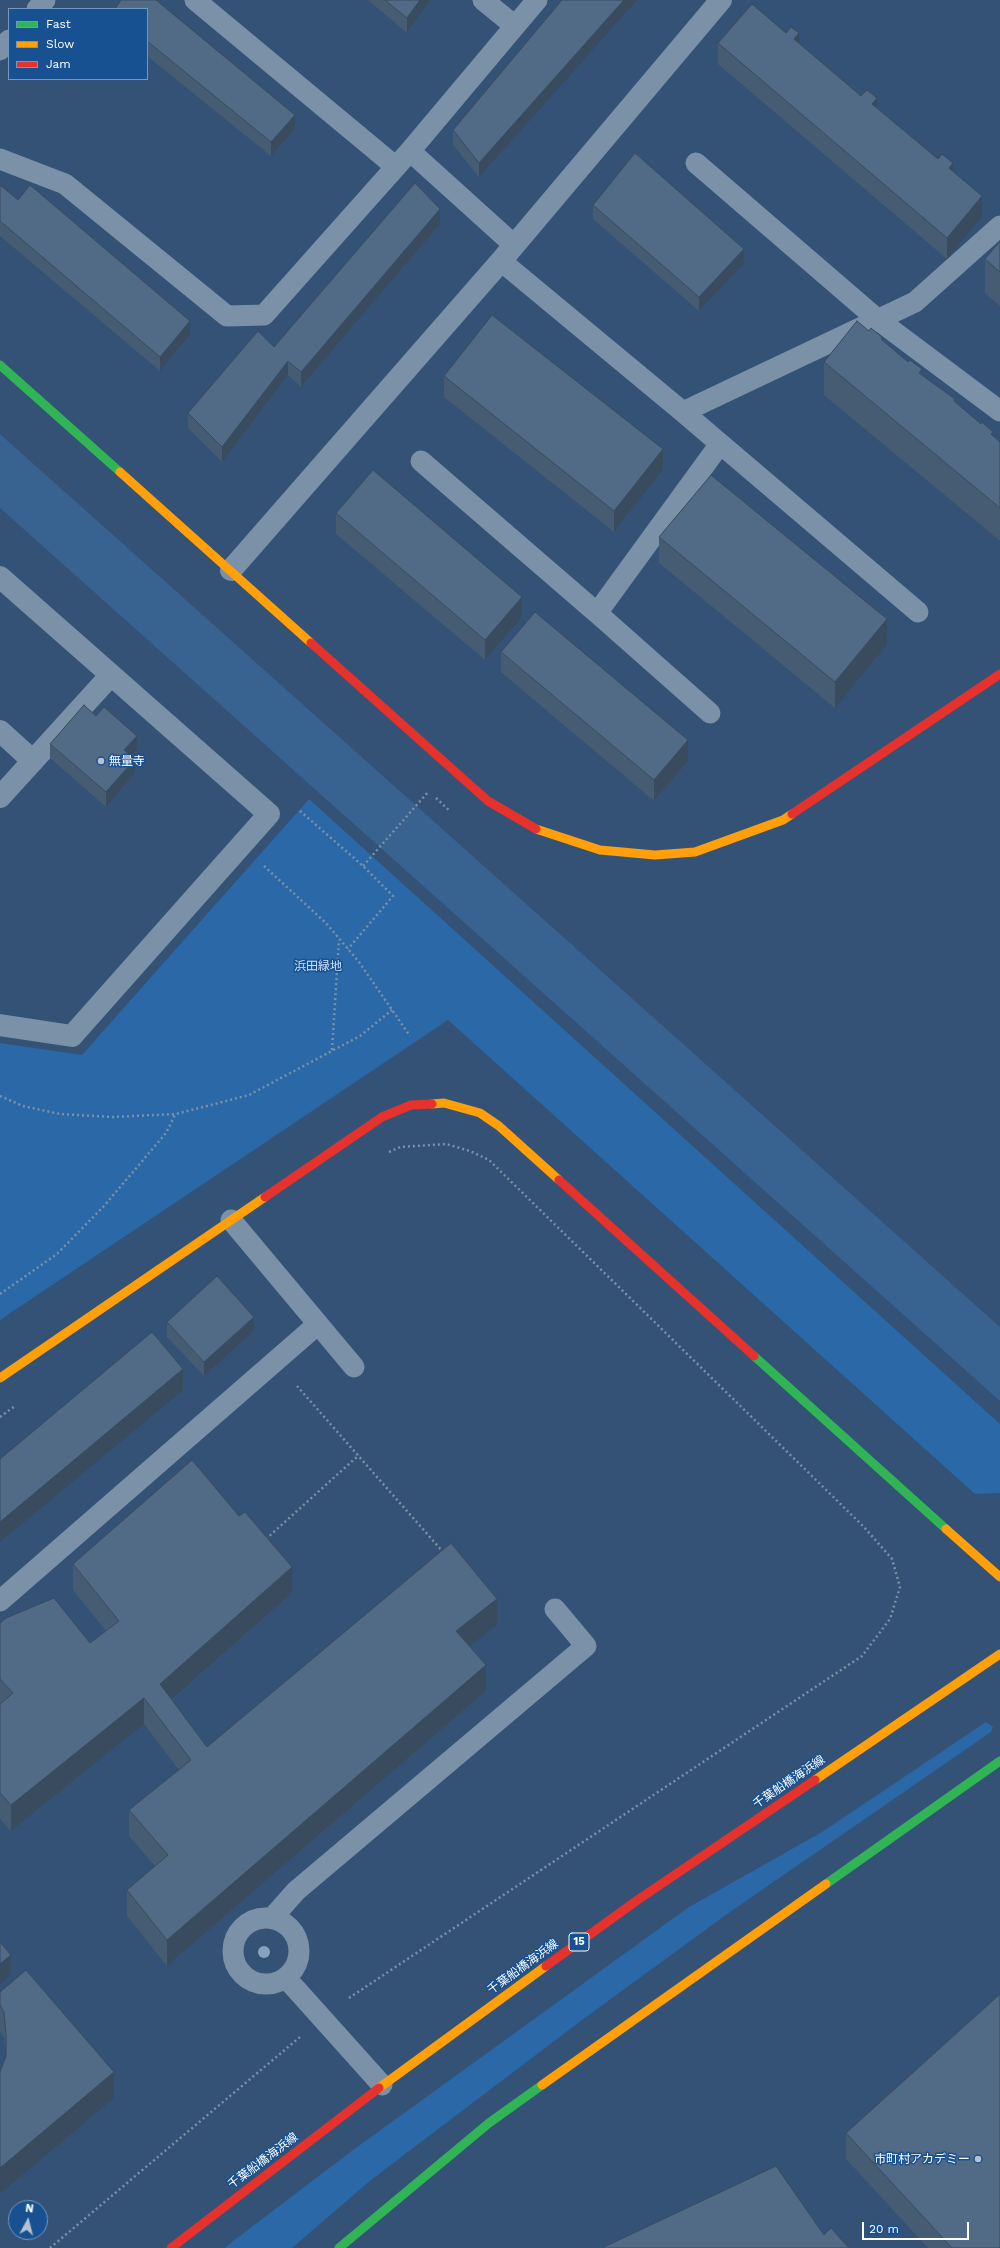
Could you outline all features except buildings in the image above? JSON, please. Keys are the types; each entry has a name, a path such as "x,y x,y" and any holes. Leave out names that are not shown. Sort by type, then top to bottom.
{"street":[{"path":"231,570 508,253 721,0"},
{"path":"0,365 488,801 542,832 600,850 655,855 694,852 783,820 1000,674"},
{"path":"0,577 269,814 72,1036 0,1026"},
{"path":"0,797 111,675"},
{"path":"0,731 33,761"},
{"path":"0,1378 382,1117 411,1105 444,1104 480,1113 511,1137 1000,1577"},
{"name":"千葉船橋海浜線","path":"171,2248 382,2085 639,1899 1000,1654"},
{"path":"339,2248 489,2123 1000,1761"}],"lane":[{"path":"38,8 45,0"},
{"path":"195,0 396,167"},
{"path":"484,0 515,26"},
{"path":"0,159 64,184 227,316 264,315 410,151 537,0"},
{"path":"0,50 8,41"},
{"path":"410,151 508,253 683,412 918,612"},
{"path":"696,163 878,320 1000,411"},
{"path":"683,412 915,302 1000,226"},
{"path":"597,612 720,444"},
{"path":"421,461 597,612 710,713"},
{"path":"231,1220 354,1367"},
{"path":"0,1601 318,1324"},
{"path":"273,1917 296,1891 586,1646 555,1609"},
{"path":"273,1917 283,1922 291,1929 297,1938 300,1948 299,1959 286,1978 265,1984 254,1982 237,1968 233,1957 232,1946 242,1927 256,1919 273,1917"},
{"path":"286,1978 382,2085"}],"path":[{"path":"348,949 393,896 363,866 429,791 450,811"},
{"path":"241,846 326,924 348,949 410,1036"},
{"path":"332,1051 340,940"},
{"path":"0,1096 24,1106 60,1114 112,1117 176,1114 249,1094 360,1036 392,1010"},
{"path":"0,1294 57,1254 78,1233 104,1206 166,1133 176,1114"},
{"path":"349,1998 862,1656 890,1619 900,1588 892,1559 864,1527 489,1160 470,1151 446,1144 400,1147 382,1154"},
{"path":"297,1386 447,1556"},
{"path":"260,1545 359,1455"},
{"path":"50,2248 302,2035"}],"green space":[{"name":"浜田緑地","path":"309,799 1000,1424 1000,1493 975,1494 448,1020 0,1320 0,1043 82,1055"},
{"path":"986,1722 993,1727 991,1732 730,1912 582,2020 371,2180 292,2248 224,2248 353,2150 689,1907 822,1832"}],"shaded area":[{"path":"0,434 1000,1327 1000,1401 0,508"}],"traffic: fast":[{"path":"0,365 120,472"},
{"path":"754,1356 946,1529"},
{"path":"826,1884 1000,1761"},
{"path":"339,2248 489,2123 542,2085"}],"traffic: slow":[{"path":"120,472 311,643"},
{"path":"536,829 600,850 655,855 695,852 783,820 792,814"},
{"path":"432,1104 444,1103 480,1113 499,1126 559,1180"},
{"path":"0,1378 265,1197"},
{"path":"946,1529 1000,1577"},
{"path":"815,1780 1000,1654"},
{"path":"542,2085 826,1884"},
{"path":"379,2088 546,1966"}],"traffic: jam":[{"path":"311,643 488,801 536,829"},
{"path":"792,814 1000,674"},
{"path":"265,1197 382,1117 411,1105 432,1104"},
{"path":"559,1180 754,1356"},
{"path":"546,1966 639,1899 815,1780"},
{"path":"171,2248 379,2088"}],"place":[{"name":"無量寺","path":"101,761"},
{"name":"市町村アカデミー","path":"978,2159"}]}
